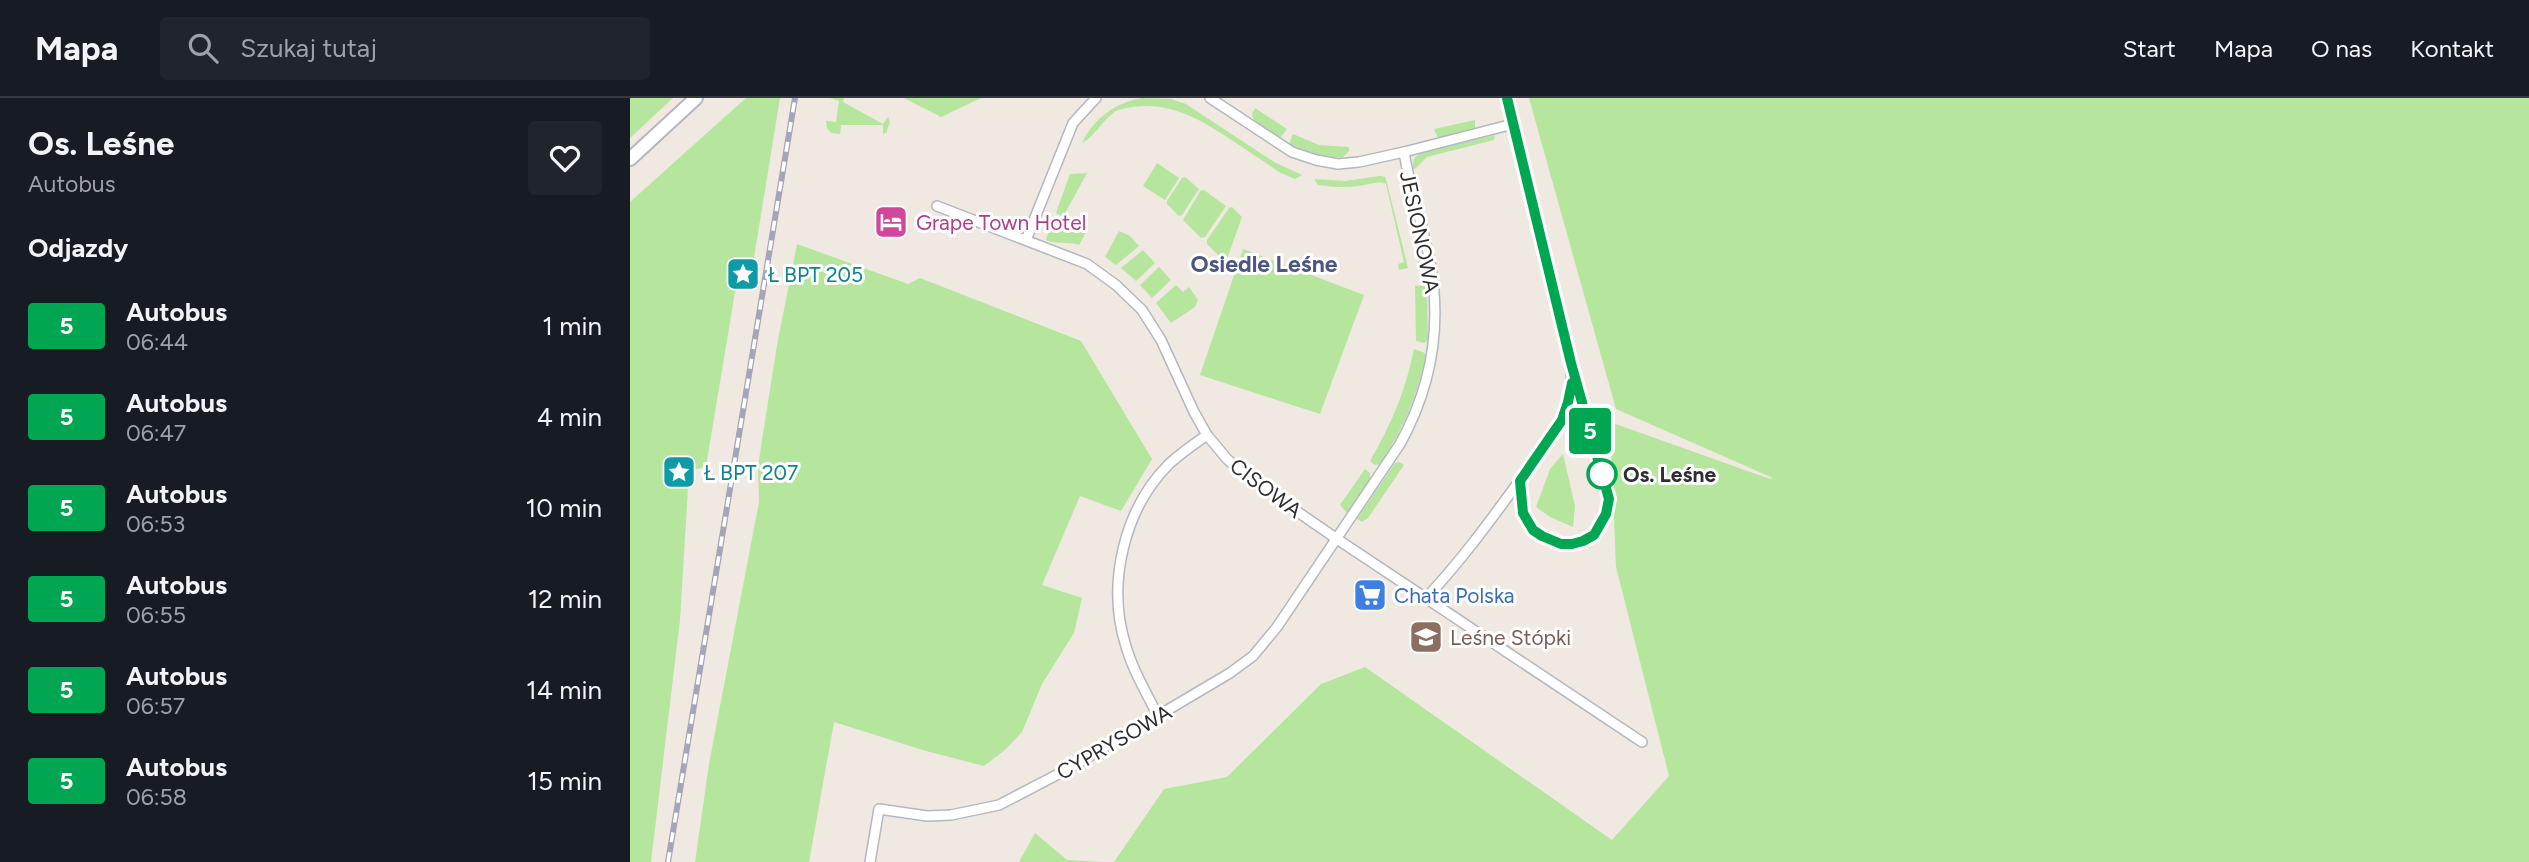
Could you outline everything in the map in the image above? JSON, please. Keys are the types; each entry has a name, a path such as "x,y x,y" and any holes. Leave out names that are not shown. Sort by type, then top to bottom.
{"main road":[{"path":"630,159 696,98"}],"street":[{"path":"1026,240 1073,123 1096,98"},
{"path":"1210,98 1281,146 1316,160 1338,163 1359,162 1404,152 1513,124"},
{"path":"1426,598 1477,540 1552,437 1568,402 1572,383 1569,353 1507,98"},
{"name":"JESIONOWA","path":"1337,539 1409,430 1423,395 1432,357 1435,321 1433,283 1404,152"},
{"name":"CISOWA","path":"937,206 1087,264 1116,285 1142,310 1161,340 1207,435 1227,459 1250,479 1642,742"},
{"path":"1158,716 1133,665 1121,627 1118,605 1122,556 1131,523 1152,485 1174,459 1207,435"},
{"name":"CYPRYSOWA","path":"870,862 879,809 928,816 951,816 999,805 1046,782 1230,673 1253,656 1278,627 1337,539"}],"green space":[{"path":"630,98 673,98 630,138"},
{"path":"746,98 780,98 750,282 737,280 706,466 698,469 682,467 689,471 680,620 651,862 630,862 630,202"},
{"path":"830,98 844,98 843,102 883,124 888,117 890,122 886,133 883,134 883,125 841,125 840,134 831,133 826,121 836,122 839,101"},
{"path":"904,98 981,98 941,117"},
{"path":"1142,98 1171,99 1186,104 1274,162 1302,175 1295,179 1281,173 1201,121 1162,107 1118,110 1082,143 1106,113"},
{"path":"1529,98 2529,98 2529,862 1114,862 1164,789 1227,777 1321,684 1365,667 1612,840 1669,776 1616,567 1610,422 1773,478 1616,409"},
{"path":"1255,108 1287,129 1280,138 1254,121 1252,114"},
{"path":"1475,120 1475,129 1438,138 1434,129"},
{"path":"1293,134 1319,145 1349,147 1349,151 1342,158 1316,155 1289,144"},
{"path":"1495,135 1494,140 1427,157 1412,170 1414,158 1421,153"},
{"path":"1157,163 1179,178 1165,200 1143,186"},
{"path":"1087,173 1063,217 1056,213 1070,174"},
{"path":"1185,177 1199,189 1179,216 1167,201"},
{"path":"1385,177 1387,183 1408,268 1399,270 1398,264 1404,262 1386,184 1333,187 1318,185 1314,179 1345,181"},
{"path":"1201,190 1226,206 1205,237 1201,238 1183,220"},
{"path":"1232,207 1242,217 1227,259 1222,259 1207,244 1207,240"},
{"path":"1054,217 1086,232 1079,245 1046,240"},
{"path":"1119,231 1130,236 1139,246 1116,265 1105,257"},
{"path":"797,244 908,284 920,278 1081,341 1152,459 1121,511 1080,496 1042,585 1082,598 1074,633 1042,684 1022,732 1005,750 984,766 834,722 809,862 695,862 709,764 759,502 758,466 777,345"},
{"path":"1243,249 1364,295 1320,414 1200,375"},
{"path":"1143,250 1155,263 1136,281 1121,268"},
{"path":"1159,267 1171,280 1152,298 1140,285"},
{"path":"1176,285 1183,292 1189,287 1198,300 1195,307 1171,323 1156,303"},
{"path":"1427,285 1428,340 1424,343 1416,341 1415,286"},
{"path":"1414,349 1426,356 1418,385 1396,438 1380,464 1375,465 1370,461 1397,407"},
{"path":"1563,454 1575,506 1573,527 1550,517 1536,507 1550,469"},
{"path":"1395,463 1404,465 1368,518 1362,522 1357,519"},
{"path":"1365,469 1370,473 1370,479 1347,513 1340,505"},
{"path":"1035,833 1067,860 1103,862 1019,862"}],"railway":[{"path":"668,862 795,98"}],"bus line":[{"name":"5","path":"1507,98 1571,363 1609,499 1606,514 1594,535 1583,541 1561,544 1542,536 1527,522 1523,513 1520,481 1562,420 1572,383"}],"place":[{"name":"Grape Town Hotel","path":"891,222"},
{"name":"Ł BPT 205","path":"743,274"},
{"name":"Ł BPT 207","path":"679,472"},
{"name":"Os. Leśne","path":"1602,474"},
{"name":"Chata Polska","path":"1370,595"},
{"name":"Leśne Stópki","path":"1426,637"}],"district":[{"name":"Osiedle Leśne","path":"1264,264"}]}
